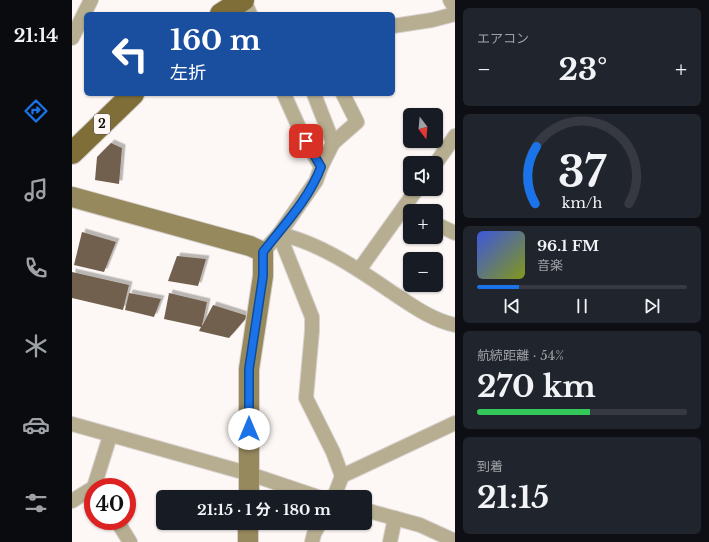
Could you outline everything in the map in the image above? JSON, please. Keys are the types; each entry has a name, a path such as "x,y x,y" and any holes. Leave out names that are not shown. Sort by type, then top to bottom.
{"main road":[{"path":"224,12 244,0"},
{"name":"2","path":"72,153 131,96"}],"street":[{"path":"85,12 91,0"},
{"path":"244,0 249,12"},
{"path":"450,0 455,8"},
{"path":"72,38 84,14"},
{"path":"395,26 432,20 455,14"},
{"path":"286,96 301,132 321,167"},
{"path":"315,96 333,143"},
{"path":"249,490 249,369 263,276 263,252 279,234 316,181 333,143 357,122 344,96"},
{"path":"441,156 455,136"},
{"path":"72,197 250,246 263,252"},
{"path":"359,270 403,214"},
{"path":"443,227 455,233"},
{"path":"279,234 297,238 359,270 423,313 455,325"},
{"path":"279,234 312,317 306,398 333,452 342,476 337,490"},
{"path":"342,476 455,423"},
{"path":"72,424 110,436 250,474 297,490"},
{"path":"97,478 110,436"},
{"path":"72,501 84,493"},
{"path":"372,512 420,524 455,541"},
{"path":"390,542 395,518"},
{"path":"123,530 130,542"},
{"path":"248,530 248,542"},
{"path":"312,542 316,530"}],"building":[{"path":"111,143 122,148 119,184 95,180 97,157"},
{"path":"82,232 116,242 104,272 74,265"},
{"path":"177,256 206,259 198,286 168,281"},
{"path":"72,272 129,285 123,310 72,298"},
{"path":"129,293 161,299 154,317 125,310"},
{"path":"169,293 207,302 202,326 213,305 248,316 229,338 199,331 201,327 164,319"}],"route":[{"path":"249,429 249,369 263,276 263,252 279,234 316,181 321,167 306,141"}]}
